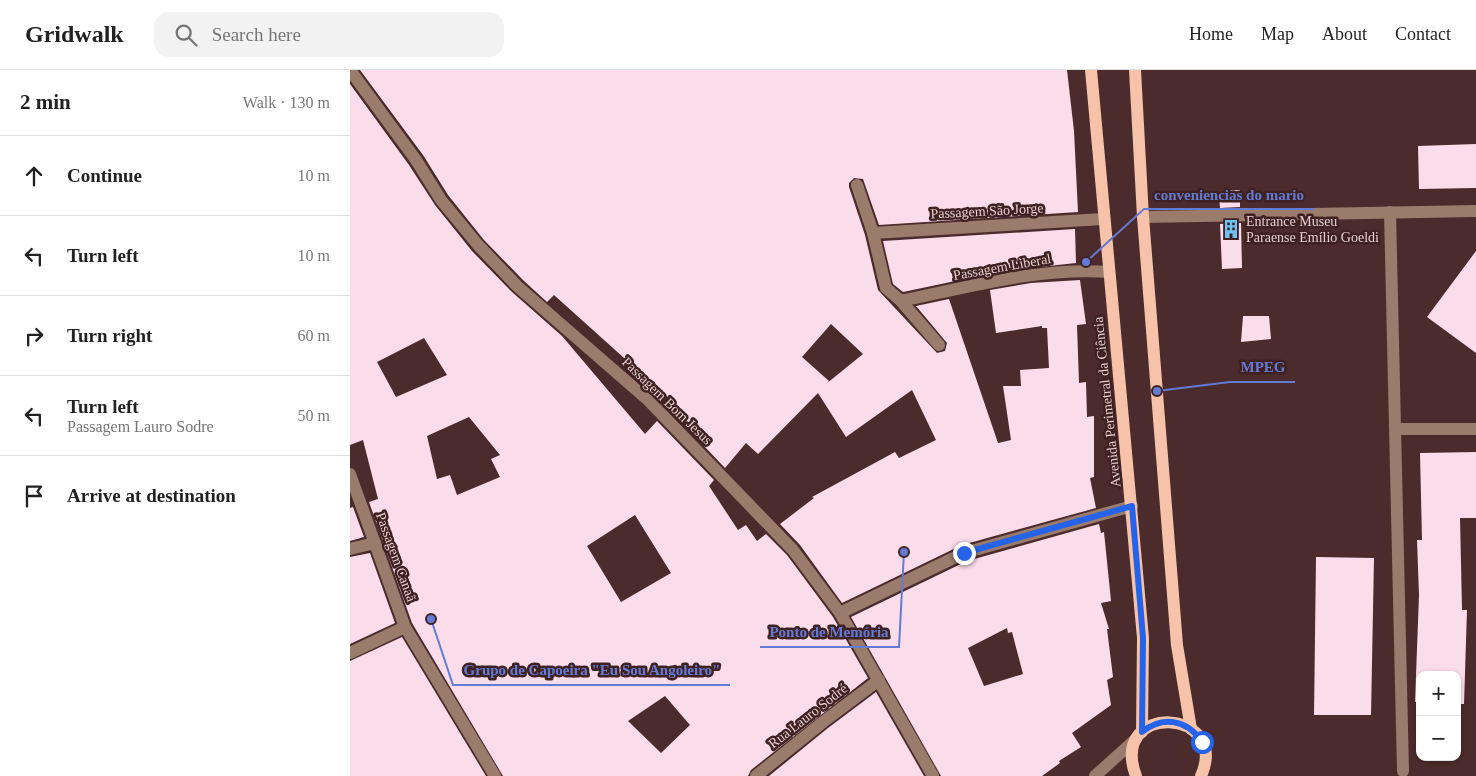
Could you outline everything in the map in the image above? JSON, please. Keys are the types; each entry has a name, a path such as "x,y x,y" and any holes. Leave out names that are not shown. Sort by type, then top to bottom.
{"main road":[{"name":"Avenida Perimetral da Ciência","path":"1091,70 1103,218 1132,506 1143,638 1139,736 1131,756 1136,776"},
{"path":"1135,70 1143,217 1177,645 1191,729"},
{"path":"1139,736 1157,722 1166,721 1184,724 1202,742 1205,750 1204,768 1201,776"}],"street":[{"name":"Passagem Bom Jesus","path":"350,70 410,152 441,200 478,245 517,286 648,400 792,550 840,613 933,776"},
{"path":"857,185 873,232 886,288 901,301 938,344"},
{"path":"1143,217 1476,211"},
{"path":"1390,212 1403,771"},
{"name":"Passagem São Jorge","path":"873,232 1103,218"},
{"name":"Passagem Liberal","path":"901,301 1016,278 1078,270 1109,272"},
{"path":"1396,429 1476,429"},
{"name":"Passagem Canaã","path":"350,474 405,627 495,776"},
{"path":"840,613 964,553 1132,506"},
{"path":"350,549 375,543"},
{"path":"350,653 405,627"},
{"name":"Rua Lauro Sodré","path":"756,776 879,680"},
{"path":"1095,776 1139,736"}],"building":[{"path":"360,70 1067,70 1074,131 1078,212 879,225 863,179 854,178 849,183 849,187 865,235 878,290 937,353 945,351 947,343 916,306 949,299 998,443 1011,440 1003,386 1021,386 1020,370 1049,368 1047,328 1042,328 1042,326 996,333 990,290 1031,283 1080,280 1086,324 1077,325 1079,383 1086,382 1087,417 1094,416 1094,477 1090,478 1096,508 962,545 842,603 800,545 780,524 814,498 812,497 895,452 899,458 936,440 912,390 846,437 818,393 758,454 746,443 725,468 668,408 673,402 554,295 547,302 484,240 448,195 423,155","holes":["831,324 863,354 826,384 829,381 802,357"]},
{"path":"350,84 409,165 435,205 472,251 512,292 562,336 645,434 657,421 714,480 709,486 738,530 746,525 757,541 766,534 787,555 833,617 868,678 751,770 748,776 503,776 412,623 369,502 378,499 363,440 350,445","holes":["424,338 447,375 396,397 377,362","469,417 500,455 491,459 500,477 457,495 450,475 437,479 427,436","635,515 671,573 621,602 587,546","665,696 690,725 661,753 628,721"]},
{"path":"1476,144 1476,188 1419,189 1418,146"},
{"path":"1240,190 1240,207 1220,208 1219,191"},
{"path":"1241,223 1242,268 1222,269 1220,224"},
{"path":"1075,229 1076,263 1003,271 903,292 893,284 883,241"},
{"path":"1476,251 1476,353 1427,317"},
{"path":"1243,316 1269,316 1271,339 1241,342"},
{"path":"1476,452 1476,518 1460,518 1462,610 1467,610 1464,704 1461,704 1461,671 1416,671 1419,595 1417,540 1422,540 1420,453"},
{"path":"353,507 364,537 350,541 350,508"},
{"path":"1099,524 1101,533 1104,532 1111,601 1101,603 1109,629 1107,629 1113,677 1107,680 1111,705 1072,733 1081,747 1059,761 1060,763 1042,776 941,776 851,617 967,561","holes":["1007,628 1008,633 1012,632 1023,674 984,686 968,648"]},
{"path":"370,553 395,623 350,644 350,557"},
{"path":"1316,557 1374,558 1371,715 1314,715"},
{"path":"402,637 486,776 350,776 350,661"},
{"path":"876,692 924,776 769,776 828,728"}],"place":[{"name":"Entrance Museu Paraense Emílio Goeldi","path":"1231,229"},
{"name":"conveniencias do mario","path":"1086,262"},
{"name":"MPEG","path":"1157,391"},
{"name":"Ponto de Memória","path":"904,552"},
{"name":"Grupo de Capoeira \"Eu Sou Angoleiro\"","path":"431,619"}],"route":[{"path":"964,553 1132,506 1143,638 1142,732 1157,722 1175,722 1184,724 1191,729 1202,742"}]}
